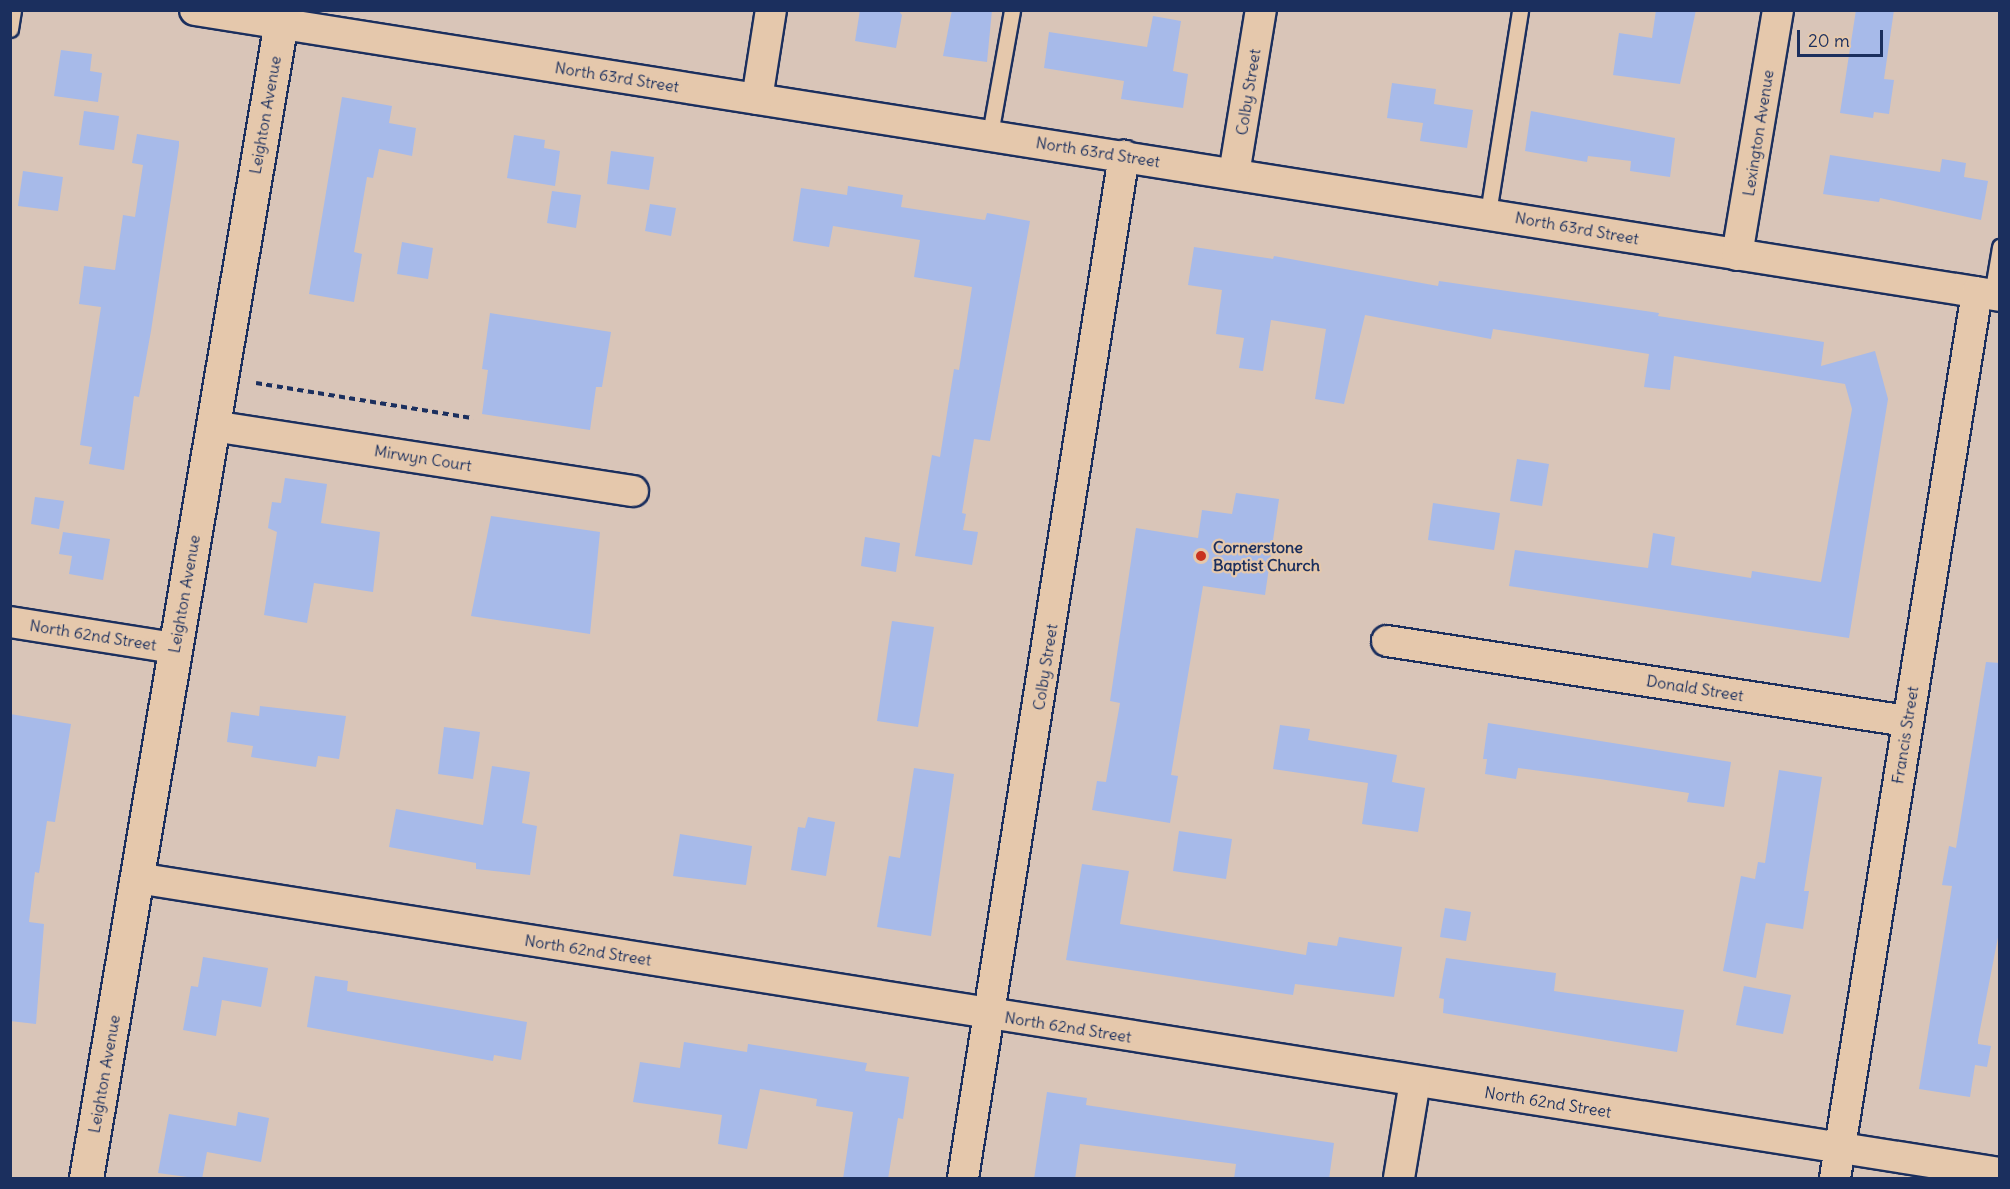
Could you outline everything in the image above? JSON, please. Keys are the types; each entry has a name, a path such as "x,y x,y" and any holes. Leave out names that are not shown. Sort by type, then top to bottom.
{"street":[{"name":"North 63rd Street","path":"195,10 282,17 757,99 990,134 1990,294"},
{"path":"757,99 771,10"},
{"name":"Colby Street","path":"1234,174 1261,10"},
{"name":"Lexington Avenue","path":"1737,255 1778,10"},
{"name":"Leighton Avenue","path":"86,1179 282,17"},
{"name":"Colby Street","path":"963,1179 1124,156"},
{"name":"Francis Street","path":"1835,1179 1907,721 1990,294"},
{"name":"Mirwyn Court","path":"213,426 633,490"},
{"name":"North 62nd Street","path":"10,622 175,648"},
{"name":"Donald Street","path":"1387,641 1907,721"},
{"name":"North 62nd Street","path":"137,878 989,1015 2000,1173"},
{"path":"1399,1179 1415,1081"}],"lane":[{"path":"10,28 13,10"},
{"path":"990,134 1012,10"},
{"path":"1488,213 1521,10"},
{"path":"1990,294 2000,247"}],"path":[{"path":"256,383 473,418"}],"building":[{"path":"860,10 898,10 902,15 896,48 855,41"},
{"path":"952,10 992,10 987,62 943,56"},
{"path":"1656,10 1696,10 1680,84 1613,75 1619,33 1652,38"},
{"path":"1856,10 1894,10 1884,79 1894,80 1889,114 1874,112 1873,118 1840,113"},
{"path":"1153,16 1181,21 1173,71 1188,74 1183,108 1121,99 1124,81 1044,68 1049,32 1147,47"},
{"path":"61,50 92,54 90,71 102,73 98,102 54,96"},
{"path":"1392,83 1436,89 1434,104 1473,110 1467,148 1420,141 1423,123 1387,118"},
{"path":"342,97 392,106 389,123 416,128 412,156 379,149 373,178 367,177 354,252 362,254 354,302 309,294"},
{"path":"84,111 119,116 114,150 79,145"},
{"path":"1531,111 1675,138 1670,177 1630,171 1631,161 1588,156 1587,162 1525,151"},
{"path":"137,134 179,141 179,146 151,331 139,397 134,396 124,470 89,464 92,447 80,445 101,307 79,304 84,266 115,270 123,215 135,217 143,165 132,163"},
{"path":"514,135 545,140 544,148 560,151 555,186 507,178"},
{"path":"611,151 654,157 649,190 607,184"},
{"path":"1830,155 1940,172 1942,159 1966,163 1964,177 1988,181 1981,220 1880,198 1879,202 1823,194"},
{"path":"23,171 63,177 58,211 18,206"},
{"path":"848,186 903,195 901,207 985,220 987,213 1030,221 990,441 974,439 962,513 966,514 963,530 978,532 972,565 915,556 932,455 940,457 954,369 959,370 972,287 914,277 920,240 833,226 829,247 793,241 801,188 847,195"},
{"path":"552,191 581,195 576,228 547,223"},
{"path":"650,204 676,208 671,236 645,231"},
{"path":"402,242 433,248 428,279 397,274"},
{"path":"1194,247 1273,259 1274,256 1438,286 1439,281 1659,313 1658,316 1824,342 1821,366 1875,351 1888,399 1849,638 1509,586 1515,550 1648,568 1653,533 1675,537 1671,565 1751,578 1752,571 1821,582 1852,409 1845,384 1674,356 1670,390 1644,387 1649,354 1493,329 1491,339 1365,315 1344,404 1315,399 1326,329 1271,320 1263,371 1239,368 1244,338 1216,334 1222,290 1188,285"},
{"path":"490,313 611,332 602,387 596,387 590,430 482,414 488,370 482,369"},
{"path":"1517,459 1549,464 1542,506 1510,501"},
{"path":"285,478 327,484 321,523 380,532 373,592 314,583 307,623 264,615 277,532 268,528 272,502 281,503"},
{"path":"1236,493 1279,499 1265,595 1203,586 1171,775 1178,776 1170,823 1092,810 1097,781 1106,782 1120,703 1110,701 1136,528 1198,538 1202,510 1232,514"},
{"path":"35,497 64,501 59,529 31,524"},
{"path":"1433,503 1500,513 1494,550 1428,540"},
{"path":"491,516 600,532 590,634 471,616"},
{"path":"63,532 110,539 103,580 69,574 72,556 59,554"},
{"path":"865,537 900,543 896,572 861,566"},
{"path":"892,621 934,627 918,727 877,721"},
{"path":"1986,662 2000,663 2000,927 1978,1040 1978,1044 1991,1046 1987,1067 1975,1065 1970,1097 1919,1089 1952,886 1942,885 1949,846 1956,848"},
{"path":"260,706 346,716 339,759 318,756 316,767 251,757 253,746 227,742 231,712 259,716"},
{"path":"10,714 71,724 55,822 47,821 39,873 35,872 29,922 44,924 36,1024 10,1021"},
{"path":"1488,723 1731,762 1724,807 1687,802 1689,793 1600,779 1518,768 1516,779 1485,774 1487,759 1483,759"},
{"path":"1280,725 1310,729 1308,740 1397,755 1392,782 1425,788 1418,832 1362,824 1368,783 1273,769"},
{"path":"444,727 480,732 473,779 438,774"},
{"path":"492,766 530,772 522,823 537,826 530,875 476,869 476,863 389,847 396,809 483,825"},
{"path":"914,768 954,774 931,936 877,927 889,856 900,858"},
{"path":"1779,770 1822,777 1804,891 1809,891 1803,929 1766,923 1756,978 1723,971 1741,876 1755,879 1758,862 1765,863"},
{"path":"808,817 835,822 826,876 791,870 798,827 805,828"},
{"path":"1179,831 1232,839 1226,879 1173,871"},
{"path":"680,834 752,846 746,885 673,876"},
{"path":"1082,864 1129,871 1120,924 1306,955 1308,942 1337,946 1339,937 1402,947 1394,997 1295,984 1293,995 1066,960"},
{"path":"1445,908 1471,912 1466,941 1440,937"},
{"path":"203,957 268,968 261,1007 222,1000 216,1036 183,1030 191,986 198,987"},
{"path":"1446,958 1556,973 1554,991 1684,1010 1677,1052 1443,1013 1444,999 1439,998"},
{"path":"315,976 348,981 347,991 527,1022 521,1060 494,1055 493,1061 307,1027"},
{"path":"1744,986 1791,995 1783,1034 1736,1025"},
{"path":"684,1042 747,1052 748,1044 867,1063 865,1071 909,1077 903,1119 898,1118 888,1179 843,1179 853,1112 816,1106 817,1099 760,1089 747,1149 718,1144 722,1115 633,1102 640,1062 680,1068"},
{"path":"1047,1092 1087,1098 1086,1105 1334,1143 1329,1179 1234,1179 1236,1164 1080,1144 1075,1179 1034,1179"},
{"path":"238,1112 269,1118 261,1162 207,1152 202,1179 158,1173 169,1114 236,1126"}],"place":[{"name":"Cornerstone Baptist Church","path":"1201,556"}]}
